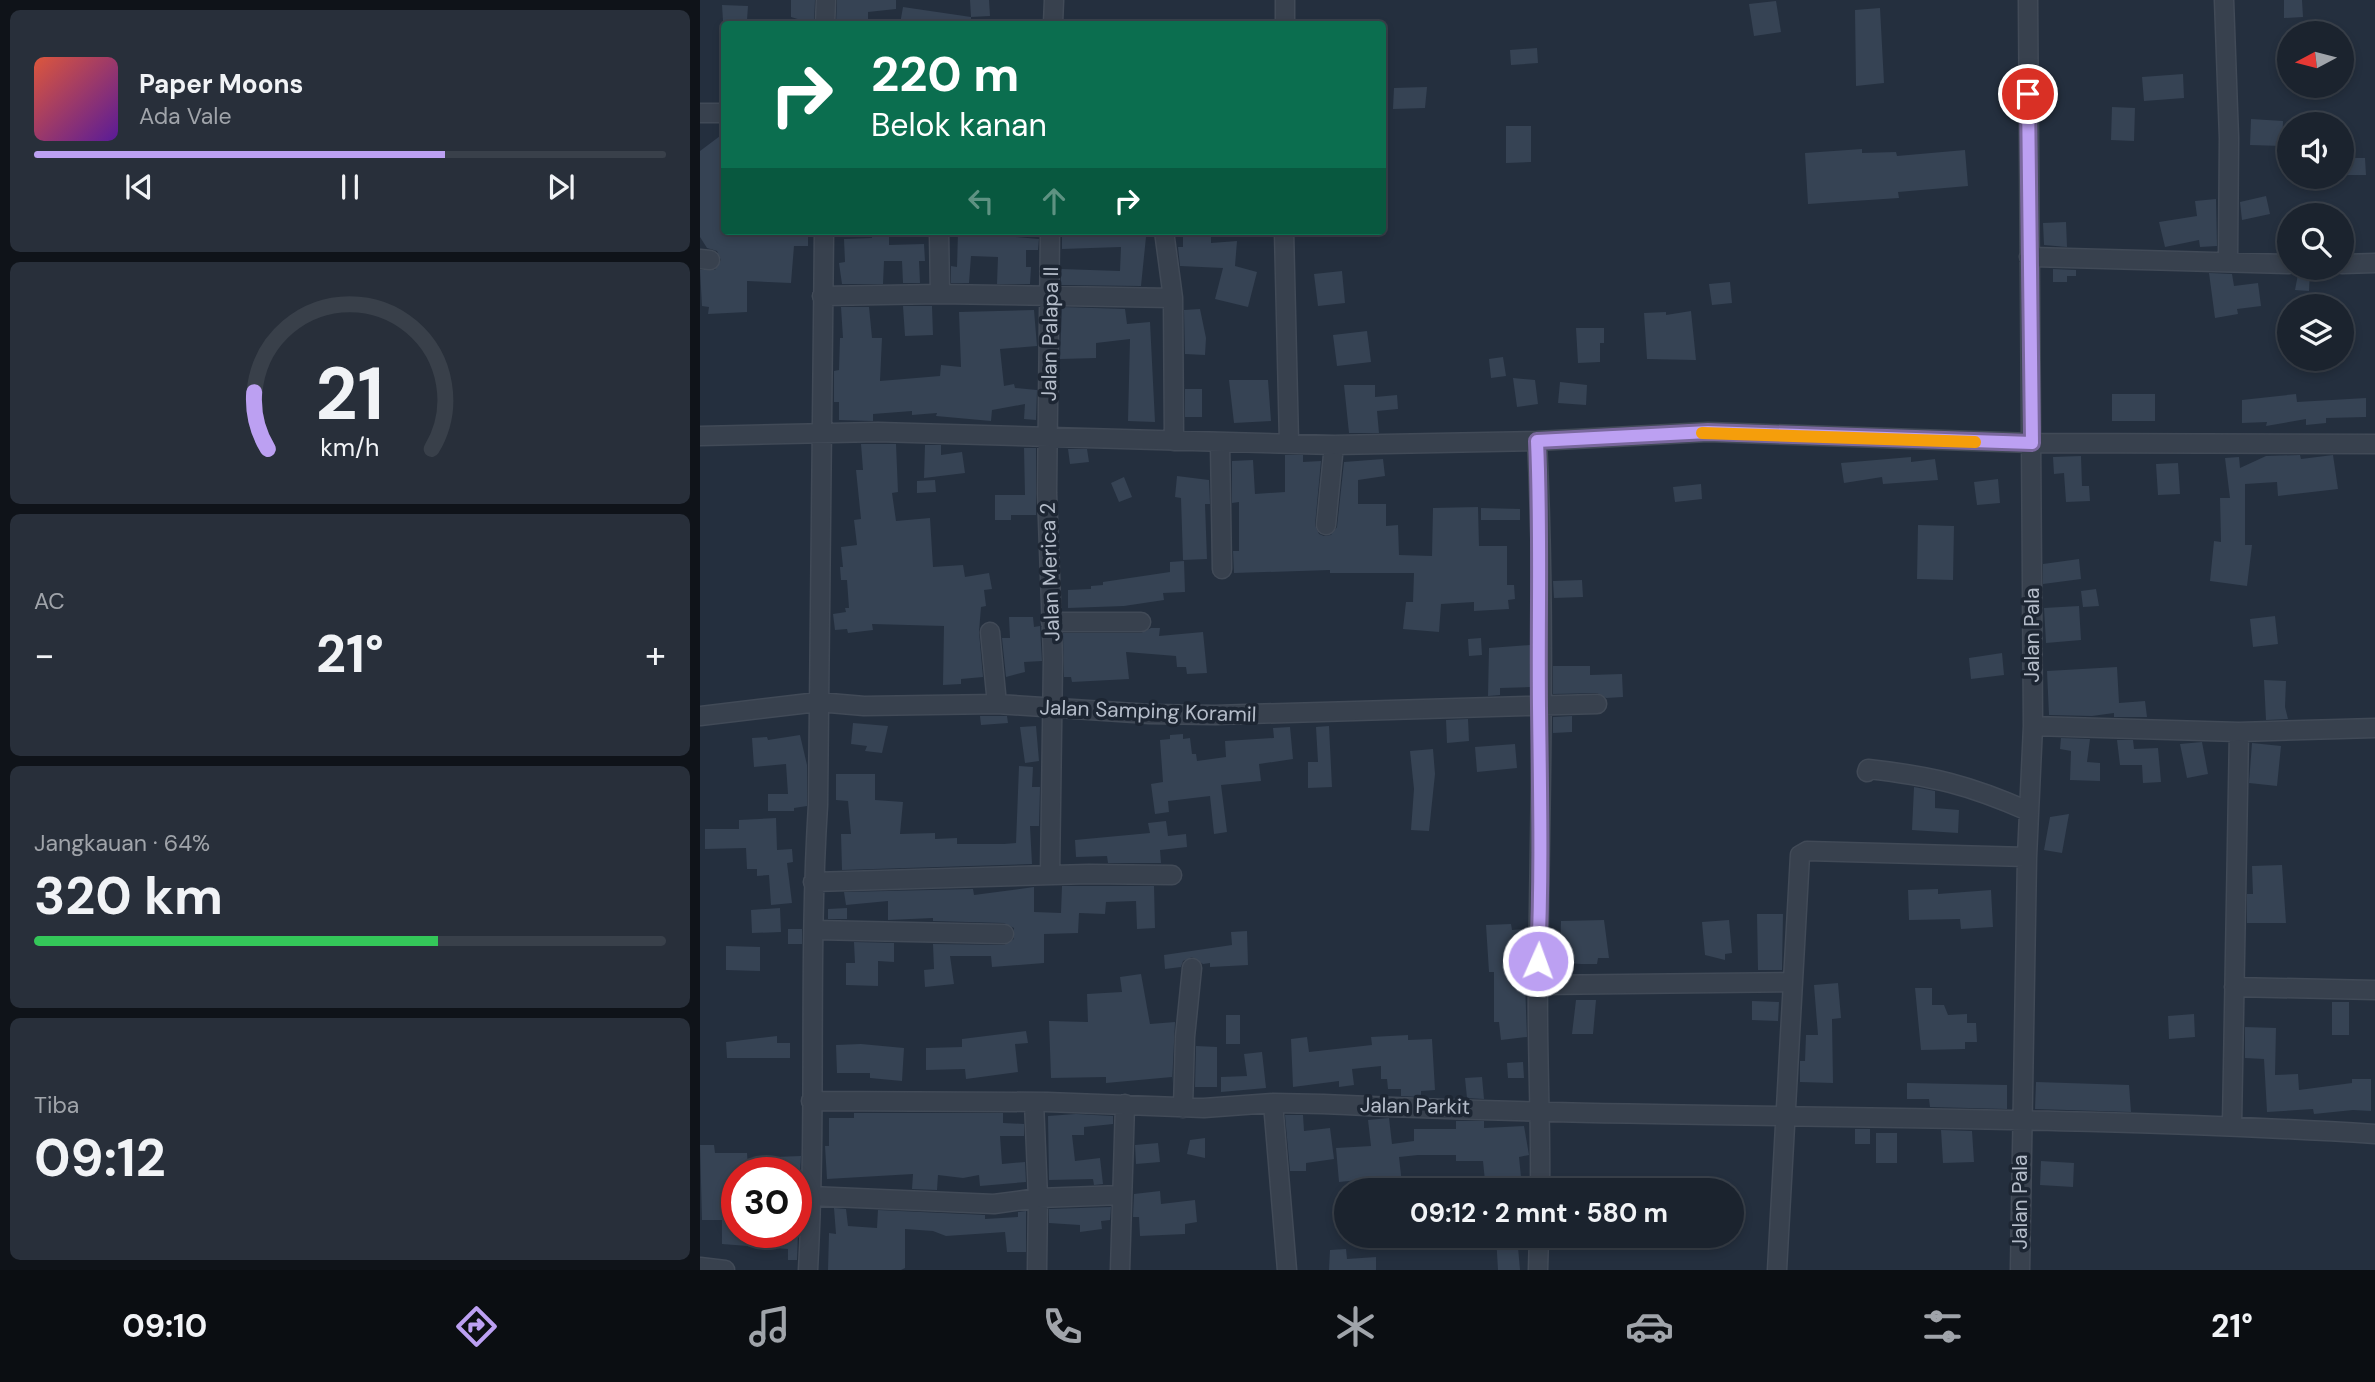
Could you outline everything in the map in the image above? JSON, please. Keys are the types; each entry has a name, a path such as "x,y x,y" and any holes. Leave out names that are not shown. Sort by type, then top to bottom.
{"street":[{"path":"825,21 826,0"},
{"path":"1054,0 1054,21"},
{"path":"1285,0 1285,21"},
{"name":"Jalan Pala","path":"2020,1270 2028,811 2033,726 2028,0"},
{"path":"2224,0 2230,138 2228,261"},
{"path":"700,113 721,113"},
{"path":"810,1157 815,930 813,882 818,805 824,235"},
{"path":"939,235 940,294"},
{"name":"Jalan Palapa II","path":"1049,436 1051,235"},
{"path":"1165,235 1173,298 1174,441"},
{"path":"1284,235 1289,442"},
{"path":"2029,257 2277,263"},
{"path":"2354,264 2375,263"},
{"path":"822,296 940,294 1173,298"},
{"path":"700,436 1049,436 1220,443 1289,442 1334,446 1537,441 1708,432 2032,443 2375,444"},
{"name":"Jalan Merica 2","path":"1049,436 1047,493 1053,709 1049,801 1050,875"},
{"path":"1537,441 1542,584 1538,985 1542,1110 1540,1178"},
{"path":"1220,443 1222,569"},
{"path":"1326,525 1334,446"},
{"path":"1052,622 1141,622"},
{"path":"990,632 996,704"},
{"name":"Jalan Samping Koramil","path":"700,716 818,702 864,706 996,704 1150,714 1265,715 1597,704"},
{"path":"2033,726 2239,732 2375,728"},
{"path":"2232,1125 2239,732"},
{"path":"1867,772 1868,769 1928,776 1977,788 2028,811"},
{"path":"1777,1270 1800,855 1807,851 2027,857"},
{"path":"813,882 1172,874"},
{"path":"815,930 1004,934"},
{"path":"1183,1108 1185,1037 1192,968"},
{"path":"1538,985 1791,982"},
{"path":"2234,987 2375,990"},
{"name":"Jalan Parkit","path":"811,1101 1034,1102 1183,1108 1273,1103 1786,1117 2232,1125 2375,1134"},
{"path":"1034,1102 1038,1198 1037,1270"},
{"path":"1273,1103 1287,1270"},
{"path":"1120,1270 1125,1104"},
{"path":"812,1196 994,1204 1038,1198 1122,1195"},
{"path":"808,1270 809,1248"},
{"path":"1538,1270 1539,1248"},
{"path":"700,1267 724,1270"}],"building":[{"path":"791,0 815,0 814,21 791,17"},
{"path":"837,0 896,0 896,9 868,12 868,21 836,21"},
{"path":"970,0 989,0 990,16 971,17"},
{"path":"2284,0 2302,0 2303,17 2284,18"},
{"path":"1776,1 1781,32 1754,36 1749,4"},
{"path":"722,5 748,6 747,20 723,21"},
{"path":"903,7 971,17 971,21 901,21"},
{"path":"1880,8 1884,83 1856,86 1855,10"},
{"path":"1537,48 1538,63 1511,65 1510,50"},
{"path":"2183,74 2184,98 2144,101 2142,77"},
{"path":"1427,87 1425,108 1393,109 1394,88"},
{"path":"2112,107 2135,108 2134,141 2111,140"},
{"path":"2251,119 2277,121 2277,146 2250,145"},
{"path":"1506,126 1531,126 1531,162 1506,163"},
{"path":"721,135 721,235 808,235 808,246 794,246 791,283 747,281 747,312 708,314 709,307 702,306 700,270 715,270 721,260 717,251 707,248 700,237 700,151"},
{"path":"1862,149 1862,153 1896,152 1897,156 1965,150 1968,186 1898,192 1899,198 1808,204 1805,153"},
{"path":"2354,158 2365,158 2366,175 2354,175"},
{"path":"2266,196 2270,214 2242,220 2240,202"},
{"path":"2216,199 2217,246 2200,247 2199,240 2165,247 2159,222 2197,216 2195,201"},
{"path":"2066,222 2067,247 2044,245 2043,223"},
{"path":"872,235 889,235 889,245 924,244 925,261 919,261 920,283 903,283 902,261 884,261 883,284 842,284 839,263 845,262 844,239 872,238"},
{"path":"958,235 1039,239 1038,250 1026,250 1026,267 1031,267 1030,284 997,284 998,257 971,256 969,283 951,283 951,266 957,267"},
{"path":"1062,235 1146,237 1141,286 1061,285 1061,269 1120,271 1121,247 1062,249"},
{"path":"1183,235 1211,235 1211,243 1237,241 1235,266 1257,272 1248,307 1215,299 1223,268 1180,266 1178,247 1183,247"},
{"path":"2053,269 2076,270 2076,276 2067,276 2067,282 2053,282"},
{"path":"1342,271 1345,303 1318,306 1314,274"},
{"path":"2209,273 2232,274 2234,286 2258,283 2261,306 2237,309 2238,314 2215,318"},
{"path":"2297,280 2310,280 2309,291 2295,290"},
{"path":"1730,282 1732,303 1712,305 1709,284"},
{"path":"903,306 932,306 933,335 905,336"},
{"path":"841,307 869,307 872,338 882,338 880,381 940,376 941,365 961,367 959,312 1034,310 1037,346 1000,349 1004,386 1014,384 1015,388 1037,390 1036,420 1024,419 1025,404 992,410 991,421 936,416 937,413 912,415 912,411 873,414 873,421 839,420 839,402 834,402 834,371 839,370 840,338 843,338"},
{"path":"1062,307 1125,309 1127,324 1150,322 1155,422 1128,421 1130,339 1096,343 1096,358 1060,359"},
{"path":"1200,309 1206,338 1205,355 1185,354 1184,310"},
{"path":"1691,311 1696,360 1647,359 1644,313 1666,312 1666,315"},
{"path":"1576,328 1604,328 1604,343 1600,343 1600,362 1578,363"},
{"path":"1367,331 1371,362 1337,366 1333,335"},
{"path":"1503,357 1506,376 1491,378 1489,359"},
{"path":"1513,378 1535,380 1538,404 1517,407"},
{"path":"1229,380 1268,380 1271,421 1234,423"},
{"path":"1560,382 1587,385 1586,405 1558,403"},
{"path":"1344,385 1375,385 1375,397 1397,395 1398,409 1377,411 1379,433 1349,433"},
{"path":"1185,389 1202,389 1202,417 1185,417"},
{"path":"2112,394 2155,394 2155,421 2112,421"},
{"path":"2296,394 2297,402 2366,398 2366,417 2326,418 2326,423 2306,425 2306,419 2266,426 2267,422 2242,423 2242,400"},
{"path":"861,444 896,444 898,492 892,493 896,521 930,518 933,567 963,565 965,577 989,573 992,589 984,590 986,606 981,607 979,632 983,677 961,679 961,684 943,685 944,626 872,624 873,630 848,633 847,629 835,630 833,614 846,612 845,608 849,608 847,580 841,580 841,547 857,545 854,520 861,519 856,470 863,470"},
{"path":"925,445 941,445 941,455 962,452 965,473 924,478"},
{"path":"1024,448 1036,448 1036,515 1011,515 1011,520 995,520 995,495 1025,495"},
{"path":"1068,449 1087,449 1089,462 1070,464"},
{"path":"1285,455 1303,455 1303,462 1321,461 1315,525 1319,534 1324,536 1331,535 1337,527 1344,462 1383,459 1385,476 1358,480 1358,504 1386,504 1386,526 1398,525 1399,555 1432,556 1433,508 1478,507 1479,546 1507,546 1507,585 1514,585 1515,599 1508,600 1509,609 1474,611 1474,602 1441,604 1439,632 1403,629 1406,602 1413,602 1414,573 1330,573 1330,570 1234,573 1233,551 1239,551 1239,502 1232,503 1232,461 1253,460 1255,494 1285,492"},
{"path":"2300,455 2301,459 2333,455 2338,489 2278,496 2277,482 2245,484 2245,545 2252,545 2247,586 2210,581 2214,541 2221,542 2220,498 2230,498 2225,458 2239,457 2240,468 2266,456"},
{"path":"2081,456 2082,486 2089,486 2090,501 2066,502 2064,473 2054,474 2053,457"},
{"path":"1911,457 1911,462 1935,459 1938,480 1883,484 1882,477 1844,483 1841,463"},
{"path":"2178,463 2180,494 2158,495 2156,464"},
{"path":"1177,476 1209,480 1210,504 1205,504 1207,559 1183,560 1181,498 1175,497"},
{"path":"1124,477 1132,497 1119,502 1111,483"},
{"path":"1998,479 2000,503 1977,505 1974,482"},
{"path":"935,480 936,492 917,493 917,481"},
{"path":"1701,484 1702,499 1675,502 1673,487"},
{"path":"1481,508 1520,509 1520,520 1481,520"},
{"path":"1918,525 1954,526 1953,580 1917,579"},
{"path":"2079,559 2081,579 2043,584 2043,564"},
{"path":"1184,561 1185,592 1163,593 1164,600 1124,606 1068,608 1068,590 1091,589 1091,586 1103,585 1103,582 1170,572 1170,562"},
{"path":"1582,580 1583,597 1554,598 1553,581"},
{"path":"2096,589 2099,606 2083,607 2081,591"},
{"path":"2079,606 2081,640 2046,643 2044,608"},
{"path":"2275,616 2278,644 2253,647 2250,619"},
{"path":"1009,617 1033,617 1034,627 1040,626 1042,661 1024,662 1025,672 1006,677 1002,638 1010,638"},
{"path":"1151,628 1160,628 1159,636 1203,632 1207,673 1187,674 1186,667 1177,667 1176,656 1126,652 1129,679 1072,682 1071,677 1064,677 1063,633 1141,633"},
{"path":"1481,638 1482,655 1469,656 1468,639"},
{"path":"1530,645 1530,687 1500,688 1500,695 1488,696 1489,648"},
{"path":"2002,653 2004,675 1971,679 1969,658"},
{"path":"1553,666 1590,666 1590,675 1622,674 1623,697 1606,698 1597,693 1553,694"},
{"path":"2117,667 2119,703 2145,701 2147,717 2114,717 2114,713 2092,716 2049,715 2047,671"},
{"path":"2264,680 2286,681 2285,707 2288,719 2266,720"},
{"path":"980,716 1007,716 1008,723 981,725"},
{"path":"1572,716 1572,732 1553,733 1553,717"},
{"path":"1468,719 1469,741 1447,743 1446,720"},
{"path":"853,723 888,726 882,753 865,751 867,746 851,744"},
{"path":"1036,726 1039,761 1025,763 1020,727"},
{"path":"1329,726 1332,787 1308,788 1308,762 1318,762 1316,727"},
{"path":"1290,727 1293,759 1259,764 1261,781 1221,785 1227,832 1214,834 1210,796 1168,801 1169,812 1155,814 1151,784 1163,782 1160,740 1170,739 1170,735 1183,734 1183,739 1190,738 1192,754 1196,754 1197,761 1226,757 1225,741 1274,738 1273,728"},
{"path":"800,735 807,765 807,806 794,808 794,811 768,811 768,794 788,794 786,764 754,767 752,738 767,737 768,740"},
{"path":"2061,738 2090,739 2087,762 2100,763 2100,781 2070,780 2071,751 2060,749"},
{"path":"2117,740 2133,740 2134,749 2158,748 2161,782 2143,783 2142,765 2120,765"},
{"path":"2202,742 2208,774 2187,778 2180,744"},
{"path":"2252,743 2281,746 2277,786 2249,783"},
{"path":"1515,744 1517,768 1477,772 1475,747"},
{"path":"1433,749 1435,774 1429,831 1411,830 1414,789 1410,751"},
{"path":"1019,766 1033,767 1032,787 1040,787 1039,826 1030,826 1032,864 842,870 841,834 851,834 848,801 836,800 836,774 875,774 875,800 903,802 900,834 935,833 935,839 957,838 957,844 1004,844 1016,843"},
{"path":"1914,787 1935,791 1935,808 1959,810 1958,833 1912,830"},
{"path":"2069,814 2062,853 2044,850 2050,817"},
{"path":"776,818 777,850 792,849 793,862 787,863 792,903 771,905 769,875 757,876 757,869 747,869 746,848 705,849 705,829 739,829 739,820"},
{"path":"1166,821 1168,836 1186,834 1187,847 1160,850 1161,863 1108,863 1107,856 1076,857 1075,840 1150,833 1148,823"},
{"path":"2282,865 2286,923 2247,923 2247,894 2253,894 2252,866"},
{"path":"1062,886 1154,886 1155,928 1137,929 1136,901 1106,902 1105,914 1079,913 1078,933 1044,934 1044,963 992,967 991,956 950,956 954,984 925,987 924,970 934,969 933,944 1004,945 1014,939 1014,928 1004,923 933,921 933,918 888,920 888,901 846,905 844,892 973,889 974,895 1034,887 1034,912 1061,913"},
{"path":"1938,889 1938,894 1991,890 1993,927 1961,929 1960,919 1909,920 1908,890"},
{"path":"780,908 781,932 752,933 751,910"},
{"path":"847,908 847,919 828,919 828,909"},
{"path":"1757,914 1783,914 1782,970 1758,970"},
{"path":"1604,920 1609,958 1598,958 1597,964 1581,964 1568,963 1568,958 1560,957 1561,921"},
{"path":"1729,920 1732,953 1725,954 1725,960 1705,955 1702,922"},
{"path":"1511,924 1512,930 1523,929 1527,1037 1501,1040 1499,1022 1494,1022 1494,972 1489,972 1486,925"},
{"path":"788,929 802,929 802,944 788,944"},
{"path":"1247,931 1248,965 1210,967 1210,963 1203,964 1192,957 1183,961 1181,967 1165,969 1164,955 1232,945 1231,932"},
{"path":"854,942 894,943 894,962 878,961 878,986 846,985 846,963 855,963"},
{"path":"726,946 760,947 760,971 726,970"},
{"path":"1141,974 1150,1024 1175,1022 1172,1084 1172,1077 1106,1083 1106,1077 1051,1078 1049,1021 1088,1022 1087,994 1122,992 1120,977"},
{"path":"1838,983 1841,1018 1832,1019 1833,1083 1800,1082 1800,1061 1805,1061 1806,1035 1818,1035 1814,985"},
{"path":"1915,988 1932,988 1932,1005 1944,1005 1948,1015 1967,1014 1967,1023 1976,1023 1977,1042 1965,1042 1965,1049 1921,1050"},
{"path":"1576,1000 1596,1000 1593,1034 1572,1034"},
{"path":"1752,1001 1779,1002 1778,1021 1752,1020"},
{"path":"2332,1002 2349,1002 2349,1035 2332,1035"},
{"path":"2194,1014 2195,1037 2169,1039 2168,1016"},
{"path":"1226,1015 1240,1015 1240,1044 1226,1044"},
{"path":"2245,1027 2276,1028 2275,1075 2298,1074 2299,1090 2352,1083 2352,1079 2371,1079 2371,1111 2314,1114 2313,1109 2267,1112 2264,1059 2245,1058"},
{"path":"1026,1031 1028,1043 1015,1044 1018,1072 966,1079 965,1069 926,1070 926,1048 962,1047 962,1039"},
{"path":"1408,1035 1408,1040 1432,1039 1435,1090 1421,1091 1421,1097 1401,1096 1401,1089 1388,1089 1387,1079 1381,1079 1381,1066 1352,1069 1354,1085 1339,1087 1339,1081 1293,1087 1291,1039 1307,1037 1309,1052 1372,1045 1371,1037"},
{"path":"777,1036 777,1043 790,1043 790,1058 727,1058 726,1042"},
{"path":"861,1044 904,1048 902,1081 870,1078 870,1073 837,1073 836,1045"},
{"path":"1196,1046 1217,1047 1217,1087 1195,1087"},
{"path":"1262,1052 1266,1088 1221,1092 1221,1077 1247,1076 1244,1054"},
{"path":"1523,1062 1524,1078 1508,1078 1507,1063"},
{"path":"1482,1077 1484,1099 1467,1098 1465,1078"},
{"path":"2036,1082 2129,1085 2131,1112 2035,1109"},
{"path":"1907,1083 2007,1085 2007,1109 1930,1107 1929,1099 1907,1099"},
{"path":"854,1113 1003,1113 1003,1123 1024,1124 1024,1136 1000,1136 1002,1164 1025,1162 1026,1182 980,1186 979,1175 963,1178 938,1175 937,1190 912,1189 913,1174 827,1179 825,1146 829,1146 829,1118 854,1118"},
{"path":"1285,1115 1303,1115 1304,1131 1330,1128 1334,1159 1306,1163 1306,1171 1290,1171"},
{"path":"1048,1116 1113,1116 1113,1124 1084,1127 1084,1135 1072,1135 1075,1161 1100,1158 1103,1184 1094,1185 1093,1179 1049,1180"},
{"path":"1389,1118 1392,1144 1414,1141 1414,1129 1456,1129 1456,1121 1484,1121 1484,1128 1524,1126 1529,1155 1519,1157 1521,1177 1485,1178 1483,1161 1456,1161 1456,1155 1418,1155 1399,1157 1401,1178 1339,1178 1336,1148 1371,1146 1368,1120"},
{"path":"1855,1129 1870,1129 1870,1144 1855,1144"},
{"path":"1941,1130 1972,1131 1974,1162 1943,1163"},
{"path":"1876,1133 1897,1133 1897,1163 1876,1163"},
{"path":"1205,1138 1205,1158 1187,1154 1190,1140"},
{"path":"1158,1143 1160,1162 1136,1164 1135,1145"},
{"path":"700,1145 714,1145 715,1153 747,1153 747,1157 721,1157 721,1220 702,1220"},
{"path":"2041,1161 2074,1163 2073,1187 2040,1185"},
{"path":"1160,1191 1161,1204 1195,1200 1197,1222 1185,1224 1185,1234 1140,1236 1139,1217 1133,1217 1134,1194"},
{"path":"1111,1207 1110,1220 1101,1221 1102,1229 1080,1232 1080,1225 1049,1223 1049,1209"},
{"path":"834,1208 846,1209 848,1226 877,1228 878,1210 985,1215 985,1219 1018,1217 1018,1212 1026,1211 1026,1252 1007,1252 1005,1232 946,1236 933,1231 905,1229 905,1268 828,1270 829,1233 836,1234"},
{"path":"775,1248 797,1248 797,1260 788,1260 788,1249"},
{"path":"1497,1248 1518,1248 1520,1270 1498,1270"},
{"path":"1346,1249 1347,1259 1376,1257 1376,1270 1329,1270 1330,1250"}],"slow traffic":[{"path":"1702,433 1975,442"}],"route":[{"path":"1538,961 1542,794 1539,706 1542,584 1537,441 1708,432 2032,443 2028,94"}]}
